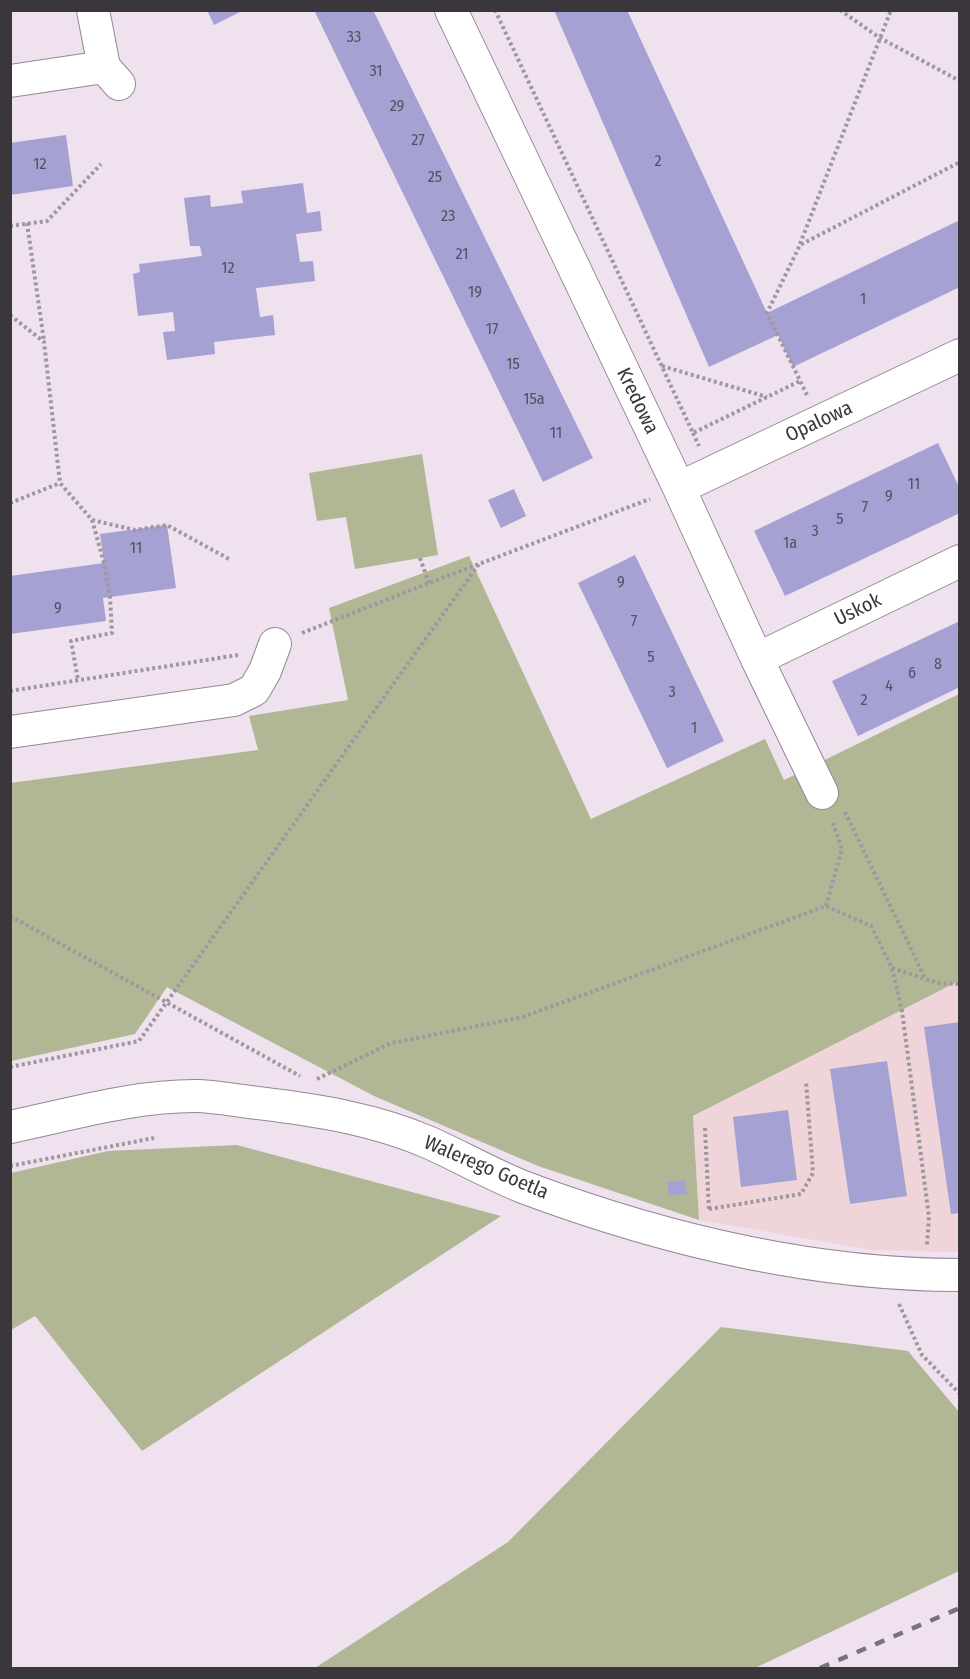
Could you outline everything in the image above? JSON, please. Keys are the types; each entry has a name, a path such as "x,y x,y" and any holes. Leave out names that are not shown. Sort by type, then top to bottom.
{"street":[{"path":"10,81 112,76 93,10"},
{"name":"Kredowa","path":"451,10 822,793"},
{"name":"Opalowa","path":"679,488 960,355"},
{"name":"Uskok","path":"757,659 960,561"},
{"path":"10,732 234,700 254,690 275,644"},
{"name":"Walerego Goetla","path":"10,1127 162,1096 203,1096 306,1109 365,1121 397,1131 428,1142 531,1190 594,1212 699,1243 786,1260 884,1272 960,1275"}],"path":[{"path":"495,10 693,433 800,381"},
{"path":"840,10 880,38 960,81"},
{"path":"820,421 767,313 800,245 891,10"},
{"path":"800,245 960,162"},
{"path":"10,225 47,221 101,164"},
{"path":"27,223 44,342 60,483 92,520 104,563 110,597 112,633 71,641 78,680"},
{"path":"10,315 44,342"},
{"path":"661,366 767,397"},
{"path":"10,503 60,483"},
{"path":"10,691 229,657 275,644 679,488"},
{"path":"92,520 135,530 167,525 229,559"},
{"path":"420,558 429,583"},
{"path":"10,1067 139,1041 479,564"},
{"path":"822,793 842,849 826,906"},
{"path":"822,793 844,810 925,978"},
{"path":"311,1082 391,1043 523,1017 826,906 871,926 892,968 902,1011 929,1217 924,1275"},
{"path":"10,916 301,1076"},
{"path":"892,968 938,983 960,984"},
{"path":"709,1209 801,1194 813,1173 806,1082"},
{"path":"699,1243 709,1209 705,1128"},
{"path":"10,1166 154,1138"},
{"path":"884,1272 922,1355 960,1394"}],"shaded area":[{"path":"959,981 959,1252 872,1250 699,1220 693,1117"}],"green space":[{"path":"422,454 438,555 355,569 346,517 317,521 309,473"},
{"path":"469,556 591,819 765,739 784,780 959,694 959,981 693,1116 699,1220 538,1166 374,1096 167,987 135,1034 11,1061 10,783 258,750 249,716 348,700 329,608"},
{"path":"237,1145 501,1216 142,1451 35,1316 11,1330 11,1173 108,1151"},
{"path":"721,1327 908,1351 959,1412 959,1571 755,1668 315,1668 508,1542"}],"building":[{"path":"207,10 244,10 214,25"},
{"path":"314,10 373,10 593,458 543,482"},
{"path":"554,10 627,10 767,313 960,220 960,287 793,367 778,335 709,367"},
{"path":"66,135 73,186 10,195 10,143"},
{"path":"303,183 307,213 320,211 322,231 296,234 300,262 313,261 315,281 256,288 260,317 273,315 275,335 214,342 215,354 167,360 163,332 175,331 173,312 138,316 133,274 140,272 139,264 202,256 200,246 190,246 184,198 210,195 211,207 243,203 241,191"},
{"path":"938,443 960,489 960,513 785,596 754,531"},
{"path":"514,489 526,516 501,528 488,500"},
{"path":"167,525 176,588 103,598 106,621 10,634 10,576 104,563 100,534"},
{"path":"635,555 724,741 667,768 578,583"},
{"path":"960,621 960,687 858,736 832,681"},
{"path":"960,1022 960,1213 951,1214 924,1027"},
{"path":"887,1061 907,1196 850,1204 830,1069"},
{"path":"788,1110 797,1180 741,1187 733,1117"},
{"path":"685,1180 687,1194 669,1196 667,1182"}],"railway":[{"path":"820,1668 960,1608"}]}
